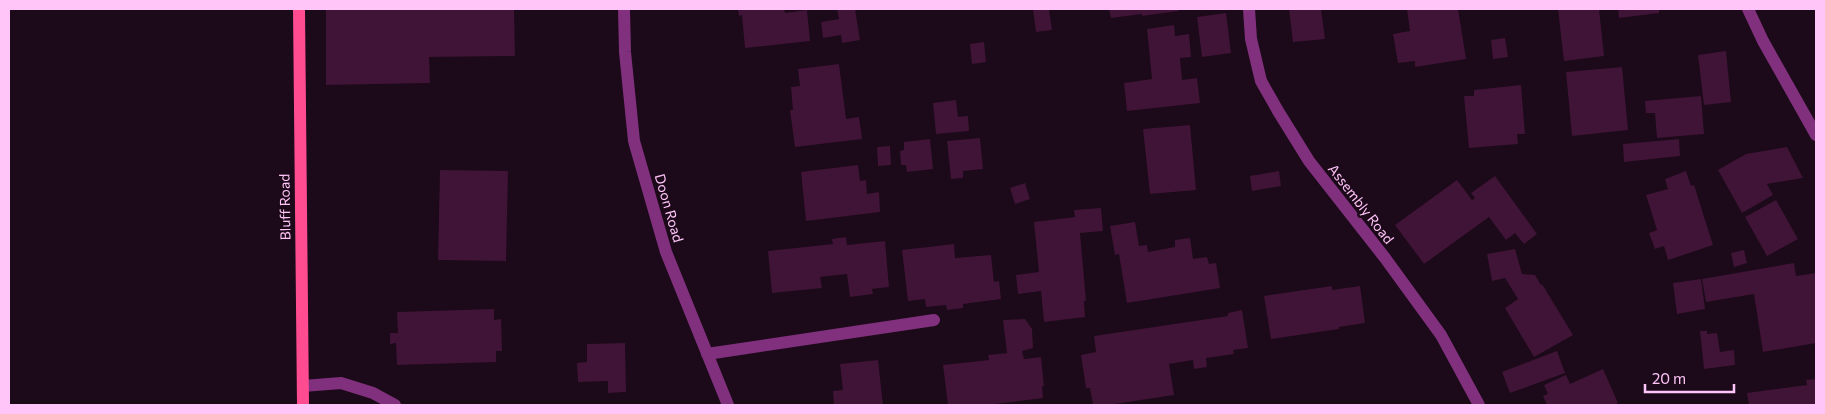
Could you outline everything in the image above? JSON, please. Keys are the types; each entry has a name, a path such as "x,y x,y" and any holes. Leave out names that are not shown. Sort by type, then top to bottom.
{"main road":[{"name":"Bluff Road","path":"299,9 303,405"}],"street":[{"name":"Doon Road","path":"624,9 625,52 634,141 666,252 728,405"},
{"name":"Assembly Road","path":"1249,9 1251,39 1261,81 1308,161 1385,258 1441,335 1479,405"},
{"path":"1748,9 1816,135"},
{"path":"707,354 934,320"},
{"path":"303,386 341,383 373,393 395,405"}],"building":[{"path":"326,9 514,9 515,56 429,57 430,83 326,85"},
{"path":"738,9 784,9 785,13 807,10 810,41 745,48 742,15 739,16"},
{"path":"837,9 855,9 860,40 842,43 841,35 823,38 821,22 839,19"},
{"path":"1033,9 1049,9 1052,30 1036,32"},
{"path":"1109,9 1178,9 1178,11 1111,18"},
{"path":"1289,9 1321,9 1325,39 1293,42"},
{"path":"1407,9 1458,9 1466,59 1415,67 1415,61 1398,63 1393,34 1410,31"},
{"path":"1558,9 1599,9 1604,56 1564,61"},
{"path":"1618,9 1659,9 1659,13 1619,18"},
{"path":"1226,13 1231,53 1202,57 1197,17"},
{"path":"1174,25 1175,36 1189,34 1191,57 1180,58 1182,80 1197,78 1200,103 1127,111 1124,83 1152,79 1147,29"},
{"path":"1505,38 1508,57 1493,59 1491,40"},
{"path":"984,42 986,62 972,64 970,44"},
{"path":"1726,51 1731,102 1704,105 1698,55"},
{"path":"839,64 846,119 859,117 862,139 795,147 790,110 793,110 791,87 800,86 798,69"},
{"path":"1622,67 1628,130 1572,136 1566,72"},
{"path":"1521,85 1525,134 1517,134 1518,144 1469,148 1464,96 1474,96 1474,90"},
{"path":"1701,96 1704,134 1657,138 1655,113 1646,113 1645,101"},
{"path":"956,100 958,117 968,116 969,131 936,134 933,103"},
{"path":"1190,125 1196,190 1150,194 1143,129"},
{"path":"980,138 983,169 963,171 963,178 951,179 947,141"},
{"path":"930,139 933,169 907,172 906,165 901,165 900,151 904,150 904,142"},
{"path":"1679,139 1680,156 1624,162 1623,144"},
{"path":"890,146 891,165 878,166 877,147"},
{"path":"1787,147 1803,178 1767,184 1773,195 1742,213 1718,170 1746,154"},
{"path":"858,165 860,181 866,180 867,194 879,192 880,212 806,221 801,172"},
{"path":"440,170 508,171 506,261 438,260"},
{"path":"1279,171 1281,186 1252,191 1250,176"},
{"path":"1686,171 1691,186 1694,185 1713,245 1668,260 1664,246 1655,249 1649,233 1657,230 1646,195 1668,189 1665,179"},
{"path":"1495,176 1537,234 1524,244 1515,233 1506,240 1489,217 1424,264 1395,225 1457,180 1472,200 1475,198 1471,193"},
{"path":"1025,183 1030,199 1015,204 1010,188"},
{"path":"1776,200 1798,239 1767,256 1745,217"},
{"path":"1101,208 1103,231 1080,233 1086,301 1084,301 1085,317 1044,322 1041,291 1018,294 1016,275 1039,272 1034,222 1075,217 1074,210"},
{"path":"1135,222 1139,246 1147,245 1148,252 1175,247 1175,240 1190,238 1193,259 1207,257 1209,264 1216,263 1220,288 1127,303 1119,254 1115,255 1110,226"},
{"path":"846,237 847,245 885,241 889,287 872,289 873,294 850,297 847,274 820,277 822,288 772,293 768,251 833,244 832,239"},
{"path":"954,244 955,258 991,255 994,282 999,281 1001,299 963,304 963,308 947,310 946,305 926,307 925,299 908,301 902,250"},
{"path":"1515,249 1522,274 1535,275 1573,335 1534,357 1505,308 1518,299 1505,278 1492,281 1487,254"},
{"path":"1744,250 1747,263 1734,267 1731,253"},
{"path":"1794,263 1796,276 1816,273 1816,343 1763,352 1754,294 1706,302 1702,279"},
{"path":"1701,279 1705,309 1677,314 1673,283"},
{"path":"1332,286 1332,290 1360,286 1365,323 1339,327 1339,329 1271,339 1264,296"},
{"path":"494,309 494,320 501,319 502,351 496,351 496,362 397,365 396,343 390,344 390,333 398,333 397,312"},
{"path":"1242,310 1248,348 1233,350 1234,354 1206,358 1207,367 1194,369 1193,360 1169,364 1174,395 1108,405 1093,405 1090,388 1086,388 1081,355 1096,352 1094,336 1228,316 1228,313"},
{"path":"1025,319 1032,329 1033,348 1022,351 1024,359 1041,357 1044,386 1042,386 1043,398 995,405 948,405 943,365 989,360 988,355 1007,353 1003,320"},
{"path":"1700,331 1707,331 1707,334 1717,333 1720,352 1734,350 1735,365 1704,369"},
{"path":"625,343 626,392 608,393 608,381 578,382 577,363 587,362 587,344"},
{"path":"1557,351 1565,373 1510,393 1502,372"},
{"path":"878,360 883,405 834,405 833,391 843,390 840,364"},
{"path":"1603,369 1618,403 1614,405 1547,405 1543,396 1548,394 1544,385 1566,375 1570,384"},
{"path":"1816,379 1816,405 1749,405 1747,393 1807,385 1806,380"}]}
